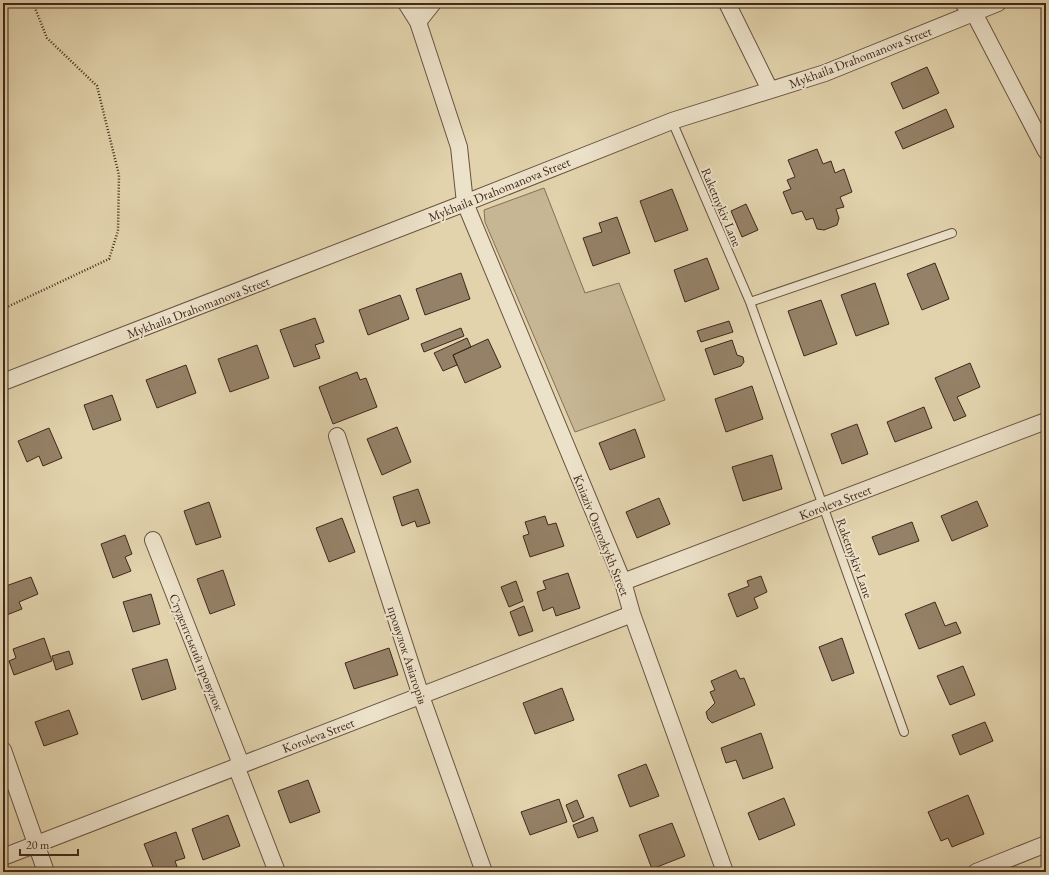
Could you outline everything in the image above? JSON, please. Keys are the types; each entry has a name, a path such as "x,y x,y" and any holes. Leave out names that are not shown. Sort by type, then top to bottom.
{"street":[{"name":"Kniaziv Ostrozkykh Street","path":"406,3 418,22 459,147 465,203 623,582 632,614 725,872"},
{"path":"418,22 433,3"},
{"path":"727,3 770,90"},
{"name":"Mykhaila Drahomanova Street","path":"3,382 672,121 825,73 969,8 998,3"},
{"path":"969,8 1046,151"},
{"name":"Koroleva Street","path":"623,582 1046,421"},
{"name":"провулок Авіаторів","path":"337,436 421,696 484,872"},
{"name":"Студентський провулок","path":"153,540 239,765 277,872"},
{"name":"Koroleva Street","path":"3,857 632,614"},
{"path":"3,750 35,845 46,872"},
{"path":"976,872 1046,844"}],"lane":[{"name":"Raketnykiv Lane","path":"672,121 750,302 904,732"},
{"path":"750,302 952,233"}],"path":[{"path":"3,309 109,259 118,231 119,175 97,86 48,38 32,3"}],"shaded area":[{"path":"544,188 585,293 619,283 665,400 575,432 485,222 484,210"}],"building":[{"path":"927,67 939,93 903,109 891,83"},
{"path":"946,109 954,127 903,149 895,132"},
{"path":"817,149 823,164 831,161 835,173 844,169 852,192 840,197 844,207 836,209 839,218 837,225 824,230 817,229 813,218 806,220 802,211 792,214 783,192 791,189 787,180 795,177 788,160"},
{"path":"672,189 688,230 655,242 640,201"},
{"path":"746,204 758,230 742,237 731,211"},
{"path":"617,217 630,253 593,266 583,238 602,232 599,223"},
{"path":"707,258 719,289 685,302 674,270"},
{"path":"935,263 949,299 922,310 907,274"},
{"path":"461,273 470,299 425,315 416,289"},
{"path":"875,283 889,324 856,336 841,295"},
{"path":"400,295 409,319 368,335 359,310"},
{"path":"821,300 837,344 804,356 788,311"},
{"path":"315,318 324,342 315,345 320,358 294,367 280,330"},
{"path":"729,321 733,332 701,342 697,331"},
{"path":"461,328 464,336 424,352 421,344"},
{"path":"467,338 471,347 453,355 457,365 443,371 434,353"},
{"path":"488,339 501,367 465,383 453,355"},
{"path":"732,340 737,355 743,357 744,362 741,366 714,375 705,349"},
{"path":"257,345 269,378 230,392 218,359"},
{"path":"970,363 980,387 957,397 966,416 954,421 935,378"},
{"path":"186,365 196,393 157,408 146,380"},
{"path":"357,372 360,380 366,378 377,407 333,424 319,387"},
{"path":"752,386 763,419 726,432 715,399"},
{"path":"112,395 121,420 93,430 84,405"},
{"path":"924,407 932,428 895,442 887,422"},
{"path":"857,424 868,454 842,464 831,434"},
{"path":"397,427 411,462 382,475 367,439"},
{"path":"49,428 62,458 43,466 39,456 27,462 18,441"},
{"path":"635,429 645,457 610,470 599,443"},
{"path":"772,455 782,489 743,501 732,467"},
{"path":"418,489 430,523 417,527 415,521 402,526 393,497"},
{"path":"659,498 670,524 637,538 626,512"},
{"path":"977,501 988,526 952,541 941,516"},
{"path":"209,502 221,537 196,545 184,511"},
{"path":"545,516 548,525 556,523 564,546 530,557 523,536 529,534 525,522"},
{"path":"342,518 355,552 329,562 316,528"},
{"path":"912,522 919,541 879,555 872,537"},
{"path":"125,535 132,554 125,557 131,571 113,578 101,544"},
{"path":"223,570 235,605 210,614 197,579"},
{"path":"568,573 580,608 556,616 553,607 543,611 537,592 546,589 543,581"},
{"path":"761,576 767,592 754,598 758,608 737,617 728,594 749,586 747,581"},
{"path":"31,577 38,594 19,602 22,609 4,616 3,587"},
{"path":"516,581 523,601 509,607 501,587"},
{"path":"151,594 160,624 133,632 123,602"},
{"path":"935,602 945,626 956,622 961,633 919,649 905,614"},
{"path":"524,606 533,631 519,636 510,612"},
{"path":"44,638 52,661 14,675 9,661 16,658 13,649"},
{"path":"842,638 854,673 832,681 819,647"},
{"path":"389,648 398,675 354,689 345,663"},
{"path":"69,651 73,664 56,670 52,656"},
{"path":"167,659 176,689 142,700 132,669"},
{"path":"963,666 975,695 950,705 937,676"},
{"path":"736,670 740,679 744,678 755,705 712,723 708,719 706,712 715,703 710,692 715,690 711,681"},
{"path":"562,688 574,720 535,734 523,703"},
{"path":"69,710 78,734 44,746 35,722"},
{"path":"985,722 993,741 960,755 952,735"},
{"path":"761,733 773,768 743,779 736,760 726,763 721,748"},
{"path":"646,764 659,796 630,807 618,775"},
{"path":"308,780 320,812 290,823 278,791"},
{"path":"968,795 984,834 952,847 948,838 941,841 928,812"},
{"path":"784,798 795,825 759,840 748,813"},
{"path":"559,799 567,822 530,835 521,812"},
{"path":"577,800 584,817 573,822 566,805"},
{"path":"228,815 240,846 203,860 192,829"},
{"path":"593,817 598,831 578,838 573,825"},
{"path":"672,823 685,856 652,869 639,835"},
{"path":"176,832 185,858 175,861 179,872 155,872 144,844"}]}
